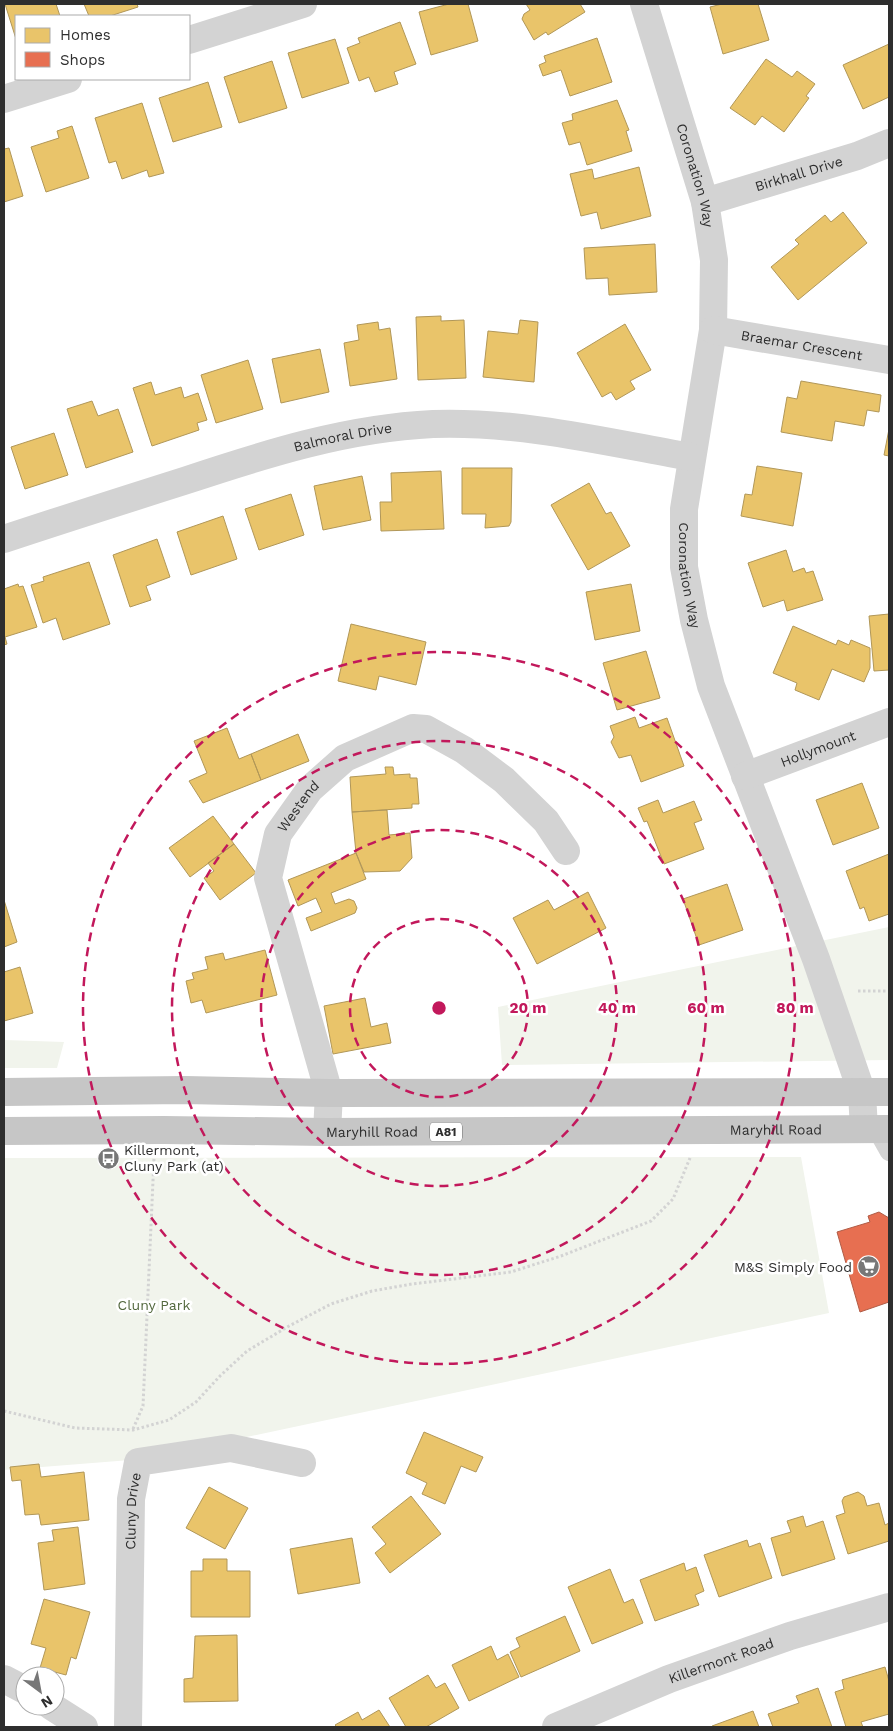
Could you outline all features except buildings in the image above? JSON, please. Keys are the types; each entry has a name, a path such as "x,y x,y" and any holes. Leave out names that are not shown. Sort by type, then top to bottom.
{"main road":[{"path":"4,1092 185,1090 329,1093 889,1092"},
{"name":"Maryhill Road","path":"4,1132 164,1130 327,1132 702,1130 880,1135"}],"street":[{"path":"190,40 303,4"},
{"name":"Coronation Way","path":"644,4 705,202 714,260 713,330 684,509 684,566 694,620 710,686 816,960 862,1093 880,1135"},
{"path":"4,99 65,80"},
{"name":"Birkhall Drive","path":"705,202 857,156 889,143"},
{"name":"Braemar Crescent","path":"713,330 889,360"},
{"name":"Balmoral Drive","path":"4,538 217,470 295,447 362,431 433,424 497,425 580,437 691,457"},
{"name":"Hollymount","path":"745,776 889,722"},
{"name":"Westend","path":"327,1132 329,1093 268,878 278,834 310,789 345,758 413,728 426,729 464,750 504,780 546,821 566,851"},
{"name":"Cluny Drive","path":"128,1727 131,1499 138,1462 231,1448 302,1463"},
{"name":"Killermont Road","path":"556,1727 668,1679 790,1636 889,1607"},
{"path":"65,1715 84,1727"}],"path":[{"path":"4,1411 76,1428 133,1430 169,1420 196,1402 220,1376 247,1352 289,1326 331,1304 372,1291 404,1285 511,1272 560,1256 651,1221 673,1199 702,1130"},
{"path":"133,1430 144,1406 154,1153"}],"green space":[{"path":"889,927 889,1060 502,1065 498,1007"},
{"path":"4,1040 64,1042 57,1068 4,1068"},
{"name":"Cluny Park","path":"801,1157 829,1313 143,1459 4,1470 4,1158"}],"place":[{"name":"Killermont, Cluny Park (at)","path":"108,1158"},
{"name":"M&S Simply Food","path":"868,1267"}]}
